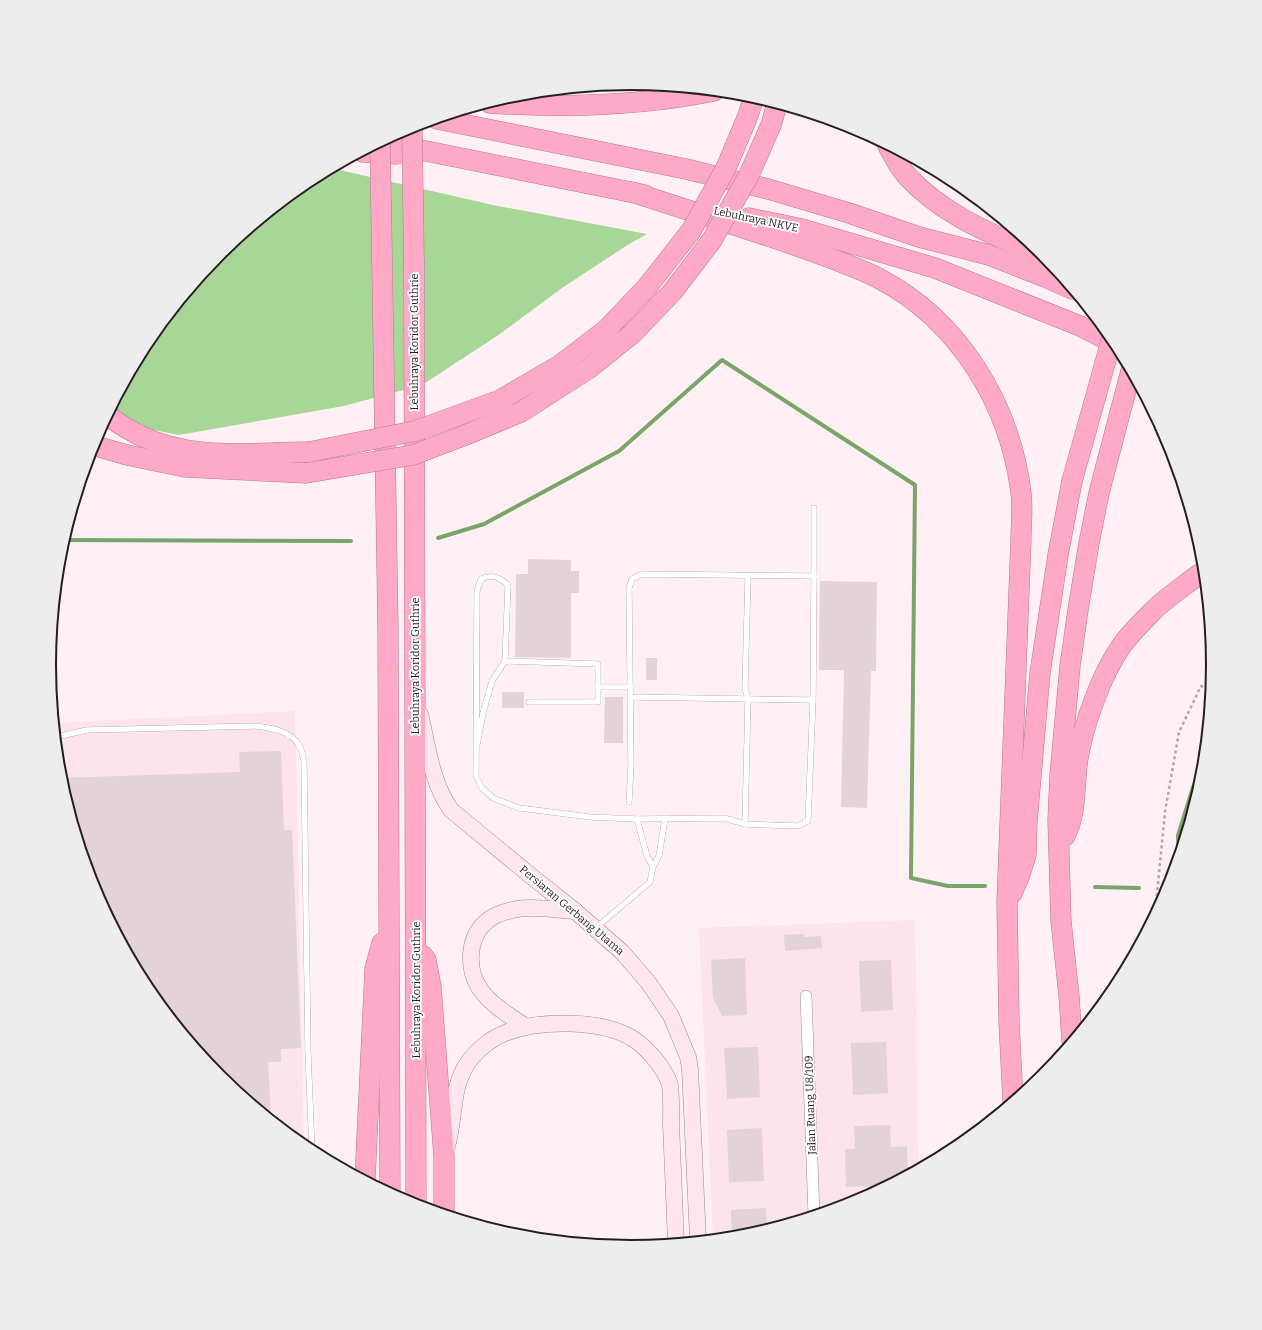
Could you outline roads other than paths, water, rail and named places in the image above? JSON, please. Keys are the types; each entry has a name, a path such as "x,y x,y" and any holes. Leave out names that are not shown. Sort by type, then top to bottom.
{"highway":[{"path":"508,104 586,106 697,94"},
{"path":"112,418 132,431 154,442 176,449 195,452 231,453 309,452 416,431 500,400 560,365 607,329 647,287 691,231 726,168 752,103"},
{"path":"99,447 127,455 185,467 306,473 413,455 521,412 588,369 633,333 673,290 712,240 748,175 771,125 776,109"},
{"path":"446,121 686,169 768,189 849,213 918,237 989,255 1062,284"},
{"name":"Lebuhraya Koridor Guthrie","path":"412,134 416,694 416,1198"},
{"name":"Lebuhraya NKVE","path":"389,144 632,192 802,229 934,268 1080,326 1103,338"},
{"path":"380,148 388,629 390,1187"},
{"path":"371,152 457,158"},
{"path":"892,153 907,176 930,198 966,221 1029,250"},
{"path":"632,192 808,249 853,266 878,278 920,305 944,327 967,353 981,376 1005,423 1018,471 1021,495 1021,539 1007,902 1009,1029 1013,1095"},
{"path":"1007,902 1019,877 1026,855 1027,822 1040,673 1058,555 1072,481 1110,347"},
{"path":"1072,1034 1061,921 1058,820 1060,775 1070,666 1098,493 1129,378"},
{"path":"1059,849 1068,832 1073,808 1078,759 1082,739 1099,688 1109,667 1122,645 1152,612 1199,575"},
{"path":"365,1175 375,968 380,948 389,928"},
{"path":"416,941 426,960 431,987 444,1157 444,1208"}],"main road":[{"name":"Persiaran Gerbang Utama","path":"416,694 437,784 443,798 451,810 575,911 622,952 648,982 671,1016 688,1057 690,1070 698,1236"},
{"path":"525,1026 493,1003 481,990 474,978 471,963 472,948 477,932 486,921 499,914 517,909 531,908 575,911"},
{"path":"444,1157 449,1138 456,1091 461,1075 467,1064 478,1052 502,1034 525,1026 568,1023 608,1029 636,1040 656,1059 669,1083 676,1238"}],"street":[{"name":"Jalan Ruang U8/109","path":"806,996 814,1210"}],"lane":[{"path":"477,745 483,713 492,681 505,661 509,592 508,585 495,576 488,576 481,579 477,591 476,776 482,788 493,798 519,808 590,818 724,818 745,824 798,826 808,821 813,700 814,508"},
{"path":"629,802 631,765 628,588 632,579 642,574 814,576"},
{"path":"745,824 748,699 746,688 748,576"},
{"path":"505,661 598,664 598,702 529,702"},
{"path":"598,687 630,688"},
{"path":"630,697 813,700"},
{"path":"61,736 87,730 256,726 268,727 289,735 300,747 304,762 308,1051 312,1143"},
{"path":"596,929 650,882 653,866 659,856 665,818"},
{"path":"637,819 647,856 653,866"}],"waterway":[{"path":"438,538 484,524 619,451 722,360 915,485 911,878 948,886 985,886"},
{"path":"70,540 351,541"},
{"path":"1095,887 1139,888"}]}
